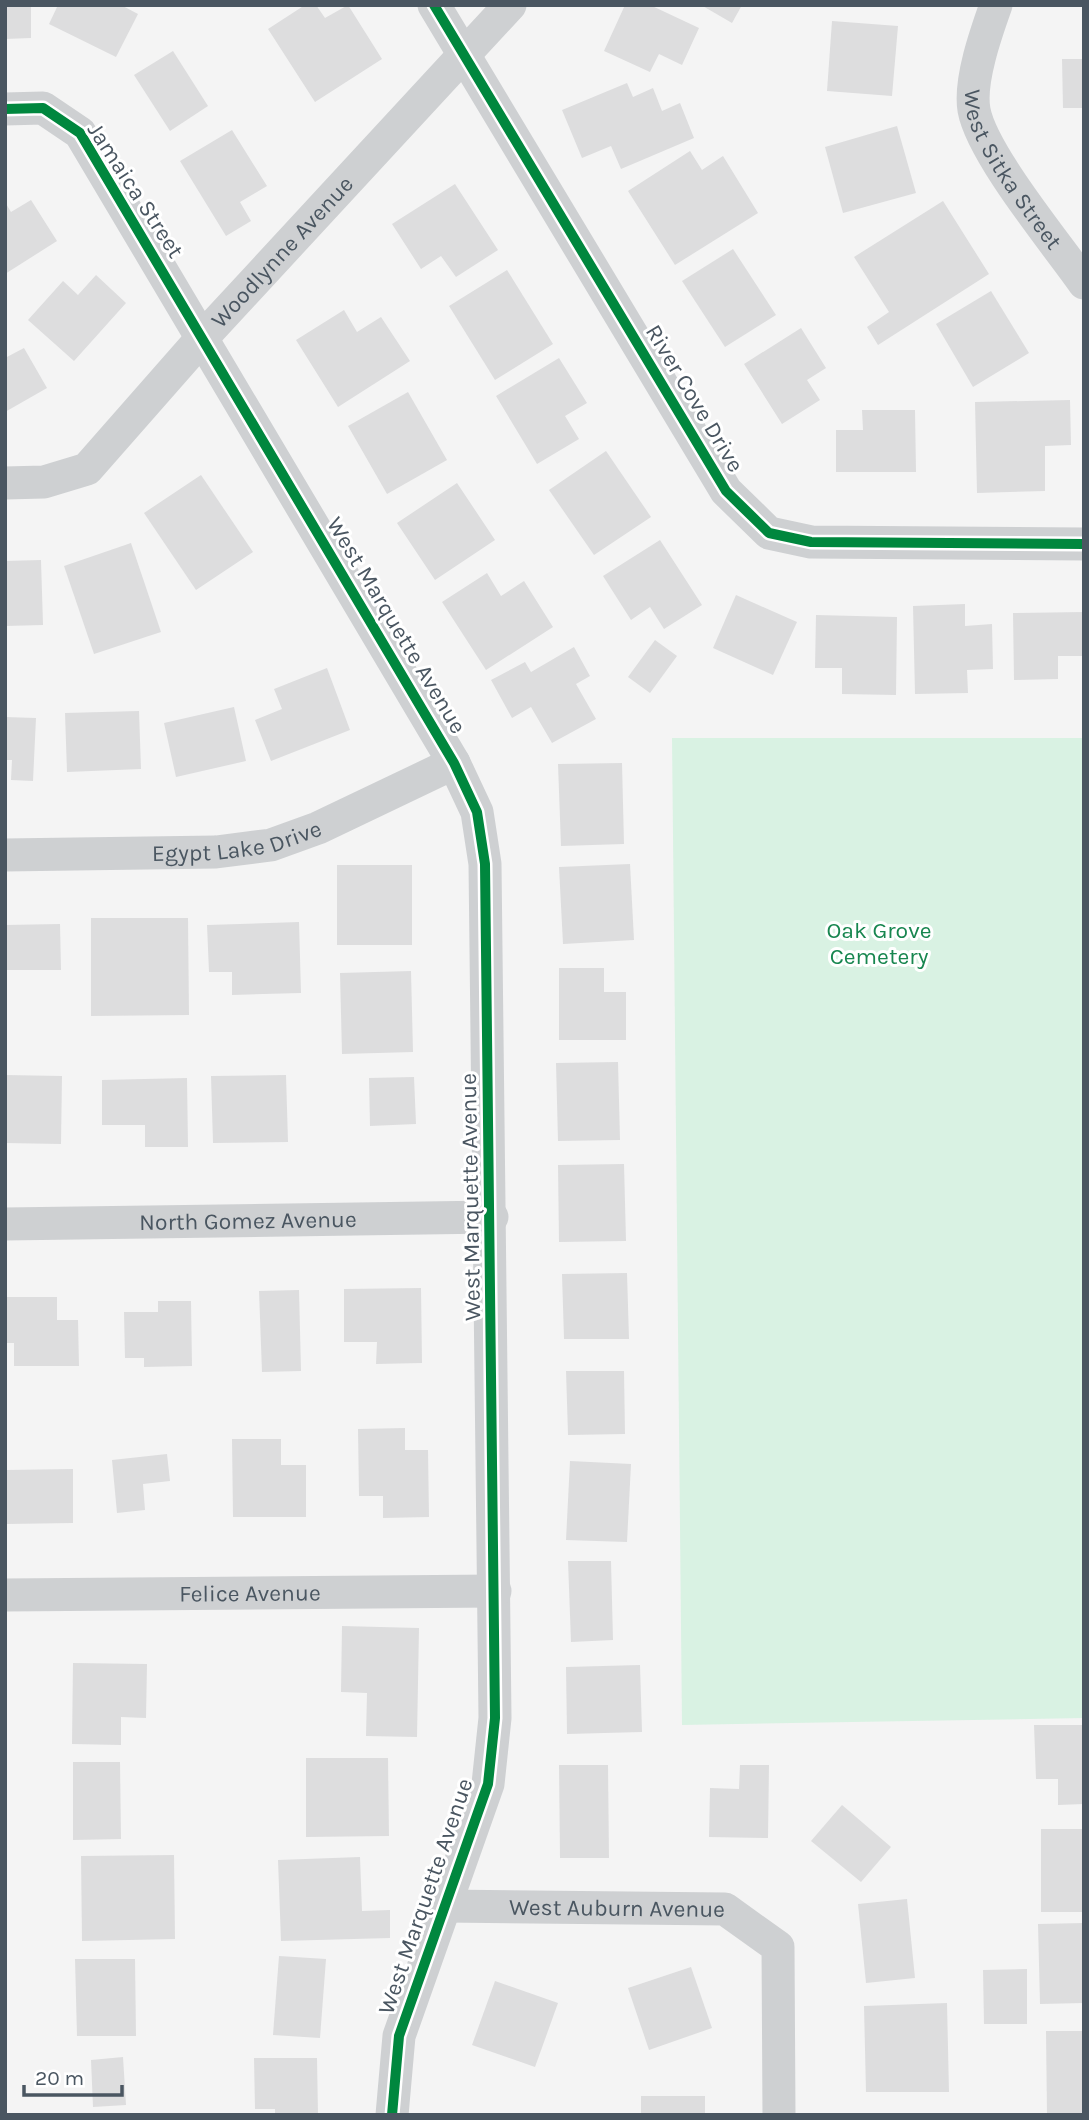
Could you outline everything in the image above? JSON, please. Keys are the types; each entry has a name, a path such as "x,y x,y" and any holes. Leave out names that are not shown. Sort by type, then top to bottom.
{"street":[{"name":"River Cove Drive","path":"434,5 726,491 769,533 811,542 1084,544"},
{"name":"Woodlynne Avenue","path":"5,482 44,482 87,469 203,337 510,5"},
{"name":"West Sitka Street","path":"996,5 978,66 974,109 987,144 1084,283"},
{"name":"Jamaica Street","path":"5,109 43,108 80,133 203,337"},
{"name":"West Marquette Avenue","path":"203,337 454,763 477,812 485,864 492,1217 495,1718 488,1784 399,2036 392,2115"},
{"name":"Egypt Lake Drive","path":"5,855 216,852 271,845 318,828 454,763"},
{"name":"North Gomez Avenue","path":"5,1224 492,1217"},
{"name":"Felice Avenue","path":"5,1595 495,1591"},
{"name":"West Auburn Avenue","path":"444,1906 725,1909 778,1947 779,2115"}],"green space":[{"name":"Oak Grove Cemetery","path":"672,738 1084,738 1084,1718 682,1725"}],"building":[{"path":"5,5 31,5 31,38 5,39"},
{"path":"58,5 121,5 138,14 116,57 49,24"},
{"path":"305,5 316,5 325,18 348,5 382,59 315,102 268,29"},
{"path":"625,5 650,5 699,28 682,65 659,54 650,72 604,51"},
{"path":"701,5 742,5 732,23"},
{"path":"832,21 898,26 892,96 827,91"},
{"path":"173,51 208,106 170,131 134,75"},
{"path":"1062,59 1084,59 1084,108 1063,108"},
{"path":"627,83 633,97 653,88 662,111 680,103 694,138 621,169 611,146 582,158 562,110"},
{"path":"897,126 916,193 843,213 825,147"},
{"path":"232,130 267,186 240,202 251,221 226,236 180,161"},
{"path":"690,151 702,170 723,156 758,213 675,265 628,191"},
{"path":"455,184 498,250 456,277 441,256 421,269 392,224"},
{"path":"31,200 57,241 5,274 5,202 11,212"},
{"path":"943,201 989,274 878,345 867,327 889,312 854,257"},
{"path":"733,249 776,315 725,347 682,281"},
{"path":"507,270 553,344 495,380 449,306"},
{"path":"96,275 126,303 74,361 28,320 63,281 78,295"},
{"path":"991,291 1029,353 973,387 936,324"},
{"path":"344,310 357,332 381,317 410,361 338,407 296,340"},
{"path":"801,328 826,368 807,380 820,400 782,424 744,364"},
{"path":"24,348 47,388 5,412 5,358"},
{"path":"559,358 587,403 565,416 579,439 537,464 496,396"},
{"path":"408,392 447,460 387,494 348,426"},
{"path":"1070,400 1071,445 1045,446 1045,491 977,493 975,402"},
{"path":"862,410 915,410 916,472 836,472 836,430 863,430"},
{"path":"606,451 651,517 594,555 549,490"},
{"path":"201,475 253,552 196,590 144,513"},
{"path":"457,483 495,540 435,580 397,523"},
{"path":"660,540 702,605 664,629 650,607 631,620 603,576"},
{"path":"131,543 161,632 94,654 64,566"},
{"path":"41,560 43,625 5,626 5,561"},
{"path":"487,573 501,596 524,581 553,627 486,670 442,602"},
{"path":"736,595 797,622 773,675 713,648"},
{"path":"965,604 965,626 992,624 993,669 967,670 968,693 915,694 913,606"},
{"path":"1084,612 1084,656 1058,656 1058,679 1014,680 1013,613"},
{"path":"816,615 897,617 896,695 842,694 842,668 815,668"},
{"path":"655,640 677,656 650,693 628,677"},
{"path":"574,647 590,676 576,684 596,719 552,743 531,707 512,718 491,680 525,662 531,672"},
{"path":"327,668 350,730 271,761 255,720 282,709 274,689"},
{"path":"234,707 246,761 176,777 164,723"},
{"path":"139,711 141,769 67,772 65,713"},
{"path":"5,717 36,718 33,781 11,780 12,760 5,760"},
{"path":"622,763 624,844 561,846 558,764"},
{"path":"630,864 634,940 563,944 559,867"},
{"path":"337,865 412,865 412,945 337,945"},
{"path":"91,918 188,918 189,1015 91,1016"},
{"path":"299,922 301,993 232,995 232,972 209,972 207,925"},
{"path":"60,924 61,970 5,970 5,925"},
{"path":"559,968 604,968 604,992 626,992 626,1040 559,1040"},
{"path":"411,971 413,1052 342,1054 340,973"},
{"path":"618,1062 620,1140 558,1141 556,1063"},
{"path":"5,1075 62,1076 61,1144 5,1143"},
{"path":"286,1075 288,1142 213,1143 211,1076"},
{"path":"414,1077 416,1124 370,1126 369,1078"},
{"path":"187,1078 188,1147 145,1147 145,1125 102,1125 102,1080"},
{"path":"624,1164 626,1241 559,1242 558,1165"},
{"path":"627,1273 629,1339 564,1339 562,1274"},
{"path":"421,1288 422,1363 376,1364 377,1342 344,1342 344,1289"},
{"path":"299,1290 301,1371 262,1372 259,1291"},
{"path":"5,1297 57,1297 57,1320 78,1320 79,1366 14,1366 14,1343 5,1343"},
{"path":"158,1301 191,1301 192,1366 144,1367 144,1358 125,1358 124,1312 158,1312"},
{"path":"566,1371 624,1371 625,1434 568,1435"},
{"path":"405,1428 405,1450 428,1450 429,1517 383,1518 383,1496 359,1496 358,1429"},
{"path":"232,1439 281,1439 281,1465 306,1465 306,1517 233,1517"},
{"path":"167,1454 170,1481 143,1484 145,1510 117,1513 112,1460"},
{"path":"570,1461 631,1464 627,1542 566,1540"},
{"path":"73,1469 73,1523 7,1524 6,1470"},
{"path":"568,1561 611,1561 613,1640 571,1642"},
{"path":"342,1626 419,1628 417,1737 366,1736 367,1693 341,1692"},
{"path":"73,1663 147,1664 146,1718 121,1717 121,1745 72,1744"},
{"path":"640,1665 642,1732 567,1734 566,1667"},
{"path":"1034,1725 1084,1725 1084,1804 1058,1805 1058,1779 1036,1779"},
{"path":"306,1758 388,1758 389,1836 306,1837"},
{"path":"73,1762 120,1762 121,1839 73,1840"},
{"path":"559,1765 608,1765 609,1858 560,1858"},
{"path":"740,1765 769,1765 768,1838 709,1837 710,1788 739,1789"},
{"path":"842,1805 891,1847 861,1882 811,1841"},
{"path":"1041,1829 1084,1829 1084,1912 1041,1912"},
{"path":"174,1855 175,1939 82,1941 81,1856"},
{"path":"360,1857 362,1911 390,1910 390,1938 281,1941 278,1860"},
{"path":"907,1899 915,1978 866,1983 858,1904"},
{"path":"1084,1923 1084,2003 1040,2004 1038,1924"},
{"path":"279,1956 326,1959 320,2038 273,2035"},
{"path":"75,1959 135,1959 136,2036 77,2036"},
{"path":"691,1967 712,2028 649,2050 628,1988"},
{"path":"1027,1969 1027,2024 984,2024 983,1970"},
{"path":"495,1981 558,2003 535,2067 472,2045"},
{"path":"947,2003 949,2092 866,2092 864,2006"},
{"path":"1046,2031 1084,2031 1084,2115 1047,2115"},
{"path":"123,2057 126,2105 93,2107 91,2060"},
{"path":"254,2058 317,2058 318,2115 275,2115 275,2109 255,2109"},
{"path":"641,2096 705,2096 705,2115 641,2115"}],"cycle path":[{"path":"434,5 726,491 769,533 811,542 1084,544"},
{"path":"5,109 43,108 80,133 454,763 477,812 485,864 495,1718 488,1784 399,2036 392,2115"}]}
